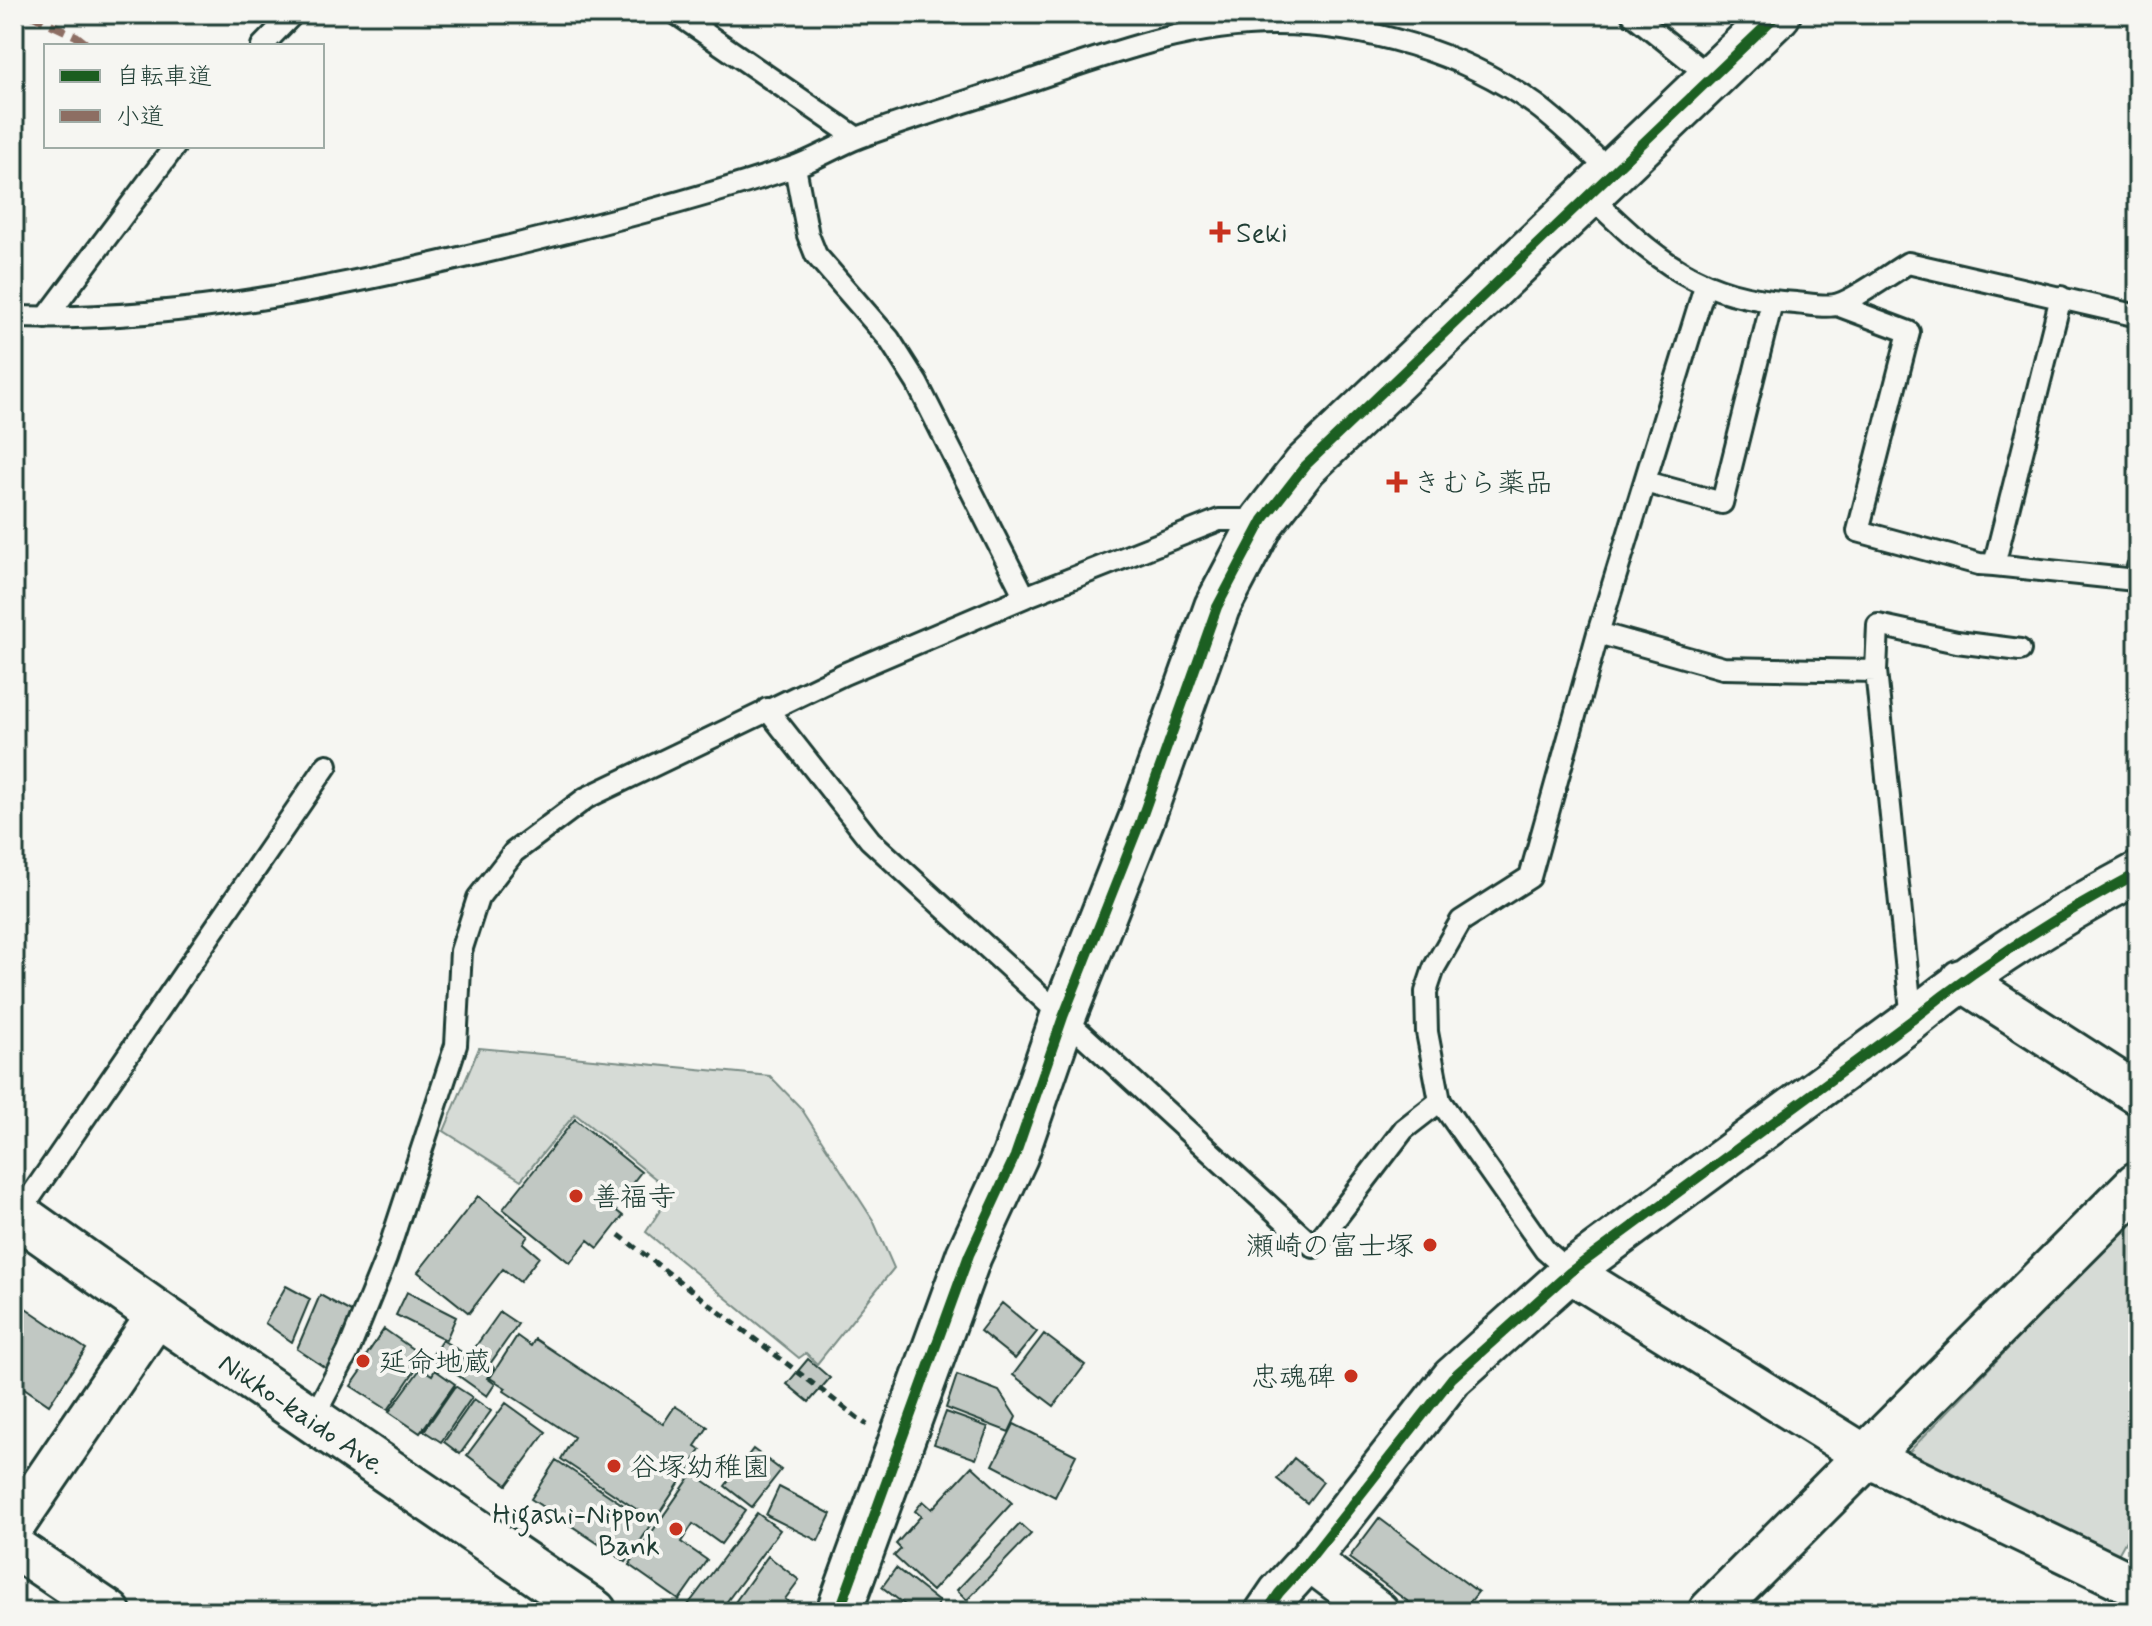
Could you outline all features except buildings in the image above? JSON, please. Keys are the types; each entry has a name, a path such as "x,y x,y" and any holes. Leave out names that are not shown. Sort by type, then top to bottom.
{"street":[{"path":"839,1612 969,1255 1015,1156 1063,1017 1141,820 1217,607 1263,520 1305,466 1778,14"},
{"path":"1266,1612 1452,1378 1570,1272 1912,1020 1961,980 2138,873"},
{"path":"1961,980 2138,1094"},
{"path":"1711,1612 2138,1184"},
{"name":"Nikko-kaido Ave.","path":"16,1214 594,1612"},
{"path":"1570,1272 1866,1456 2129,1587"},
{"path":"14,1526 158,1314"},
{"path":"14,1547 110,1612"},
{"path":"1309,1560 1378,1612"}],"lane":[{"path":"264,44 293,14"},
{"path":"677,14 857,138"},
{"path":"1632,14 1712,78"},
{"path":"14,317 87,319 226,305 404,271 608,222 795,167 857,138 1156,38 1213,27 1275,24 1326,28 1385,37 1438,53 1503,83 1540,107 1600,184 1634,239 1682,275 1705,286 1772,302 1837,305 1909,332 1858,531 1979,564 2135,580 2138,567"},
{"path":"46,318 174,148"},
{"path":"795,167 808,235 816,255 889,339 917,383 1025,597"},
{"path":"1837,305 1908,263 2138,316"},
{"path":"1570,1272 1545,1250 1440,1101 1427,1032 1426,992 1434,968 1461,921 1530,877 1598,633 1705,286"},
{"path":"1994,565 2061,297"},
{"path":"1645,482 1722,503 1772,302"},
{"path":"313,1418 348,1352 381,1271 456,1045 461,951 478,898 514,852 586,798 844,674 1025,597 1219,520 1263,520"},
{"path":"1912,1020 1876,671 1878,625 1957,642 2020,650"},
{"path":"1598,633 1723,668 1876,671"},
{"path":"767,709 870,840 1314,1247 1404,1129 1440,1101"},
{"path":"16,1214 327,765"}],"path":[{"path":"619,1235 871,1428"}],"shaded area":[{"path":"479,1048 770,1076 801,1108 873,1220 894,1268 817,1364 806,1353 799,1358 646,1232 672,1192 575,1114 521,1180 444,1131"},
{"path":"2138,1213 2138,1519 2116,1558 1905,1456"}],"marked path":[{"path":"29,14 86,44"}],"cycle path":[{"path":"839,1612 969,1255 1015,1156 1063,1017 1141,820 1217,607 1263,520 1305,466 1778,14"},
{"path":"1266,1612 1452,1378 1570,1272 1965,979 2050,923 2138,873"}],"place":[{"name":"Seki","path":"1220,232"},
{"name":"きむら薬品","path":"1397,482"},
{"name":"善福寺","path":"576,1196"},
{"name":"瀬崎の富士塚","path":"1430,1245"},
{"name":"延命地蔵","path":"363,1361"},
{"name":"忠魂碑","path":"1351,1376"},
{"name":"谷塚幼稚園","path":"614,1466"},
{"name":"Higashi-Nippon Bank","path":"676,1529"}]}
